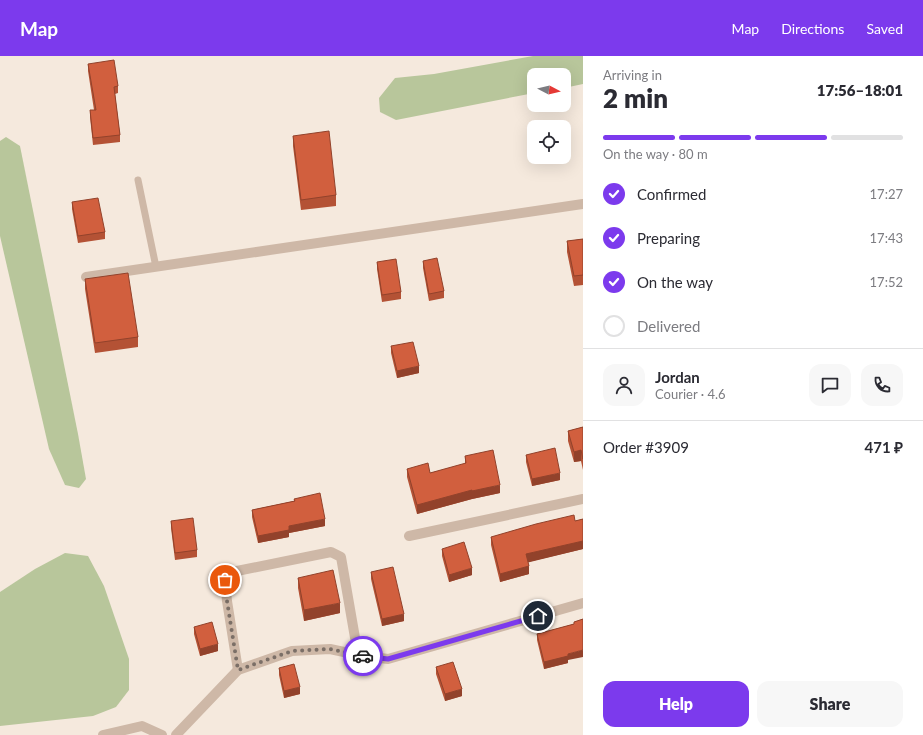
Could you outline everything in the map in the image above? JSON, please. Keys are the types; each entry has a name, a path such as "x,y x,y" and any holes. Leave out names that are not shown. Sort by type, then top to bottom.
{"street":[{"path":"86,277 583,204"},
{"path":"409,536 583,499"},
{"path":"238,670 225,580 232,572 331,552 341,557 358,655"},
{"path":"176,735 238,670 292,651 330,649 388,659 583,603"},
{"path":"103,735 142,726 162,735"}],"lane":[{"path":"138,180 156,267"}],"green space":[{"path":"533,56 583,56 583,84 571,87 571,68 527,68 527,94 396,120 380,112 379,98 395,78 434,74"},
{"path":"6,137 20,146 86,479 79,488 65,485 49,449 0,236 0,141"},
{"path":"65,553 88,556 104,586 129,659 129,690 116,707 93,716 0,726 0,592 35,569"}],"building":[{"path":"114,60 118,86 114,87 120,135 93,138 90,110 96,110 88,64"},
{"path":"329,131 336,195 301,200 293,136"},
{"path":"98,198 105,232 78,236 72,202"},
{"path":"583,239 583,275 574,276 567,241"},
{"path":"437,258 444,291 429,294 423,261"},
{"path":"396,259 401,292 382,295 377,262"},
{"path":"128,273 138,337 95,343 85,279"},
{"path":"413,342 419,366 397,371 391,346"},
{"path":"583,427 583,459 581,450 574,452 568,431"},
{"path":"555,448 560,473 532,479 526,455"},
{"path":"493,450 500,485 472,490 417,505 407,469 428,463 430,473 466,463 465,456"},
{"path":"320,493 325,519 289,526 289,530 258,536 252,510 295,501 294,499"},
{"path":"574,515 575,521 583,519 583,541 526,554 529,566 500,574 491,537"},
{"path":"193,518 197,550 175,553 171,521"},
{"path":"464,542 472,568 449,575 442,549"},
{"path":"393,567 404,614 382,619 371,572"},
{"path":"333,570 340,603 304,610 298,578"},
{"path":"583,619 583,650 568,654 568,656 544,662 537,634 574,624 574,622"},
{"path":"212,622 218,644 200,649 194,627"},
{"path":"453,662 462,689 445,694 436,667"},
{"path":"294,664 300,687 284,691 279,668"}],"way so far":[{"path":"225,580 238,670 292,651 330,649 363,656"}],"route":[{"path":"363,656 388,659 538,616"}]}
